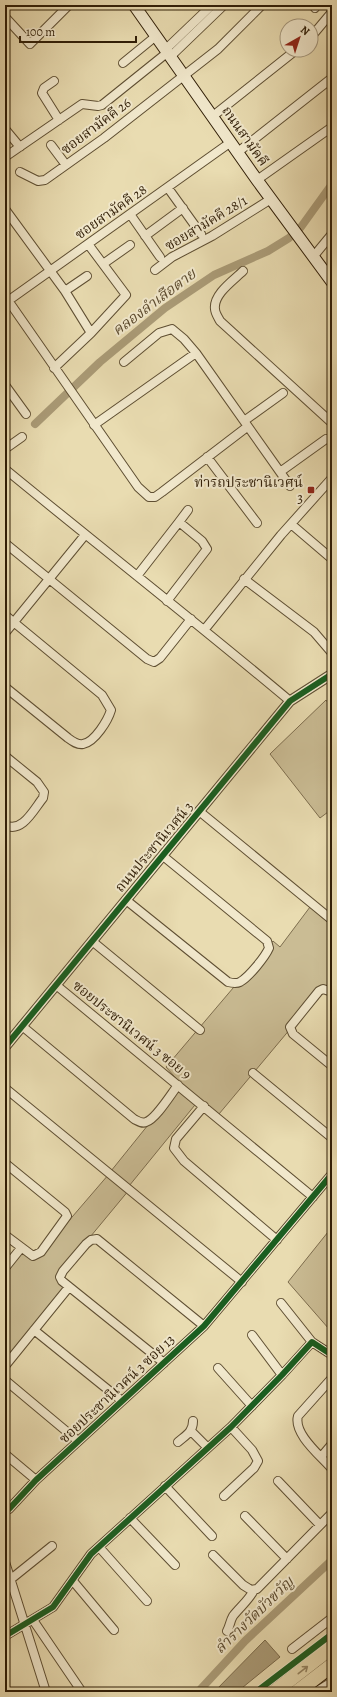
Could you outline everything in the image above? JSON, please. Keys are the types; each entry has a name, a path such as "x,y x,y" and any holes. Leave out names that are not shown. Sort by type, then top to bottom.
{"highway":[{"path":"274,1692 332,1647"},
{"path":"297,1692 332,1665"}],"main road":[{"name":"ถนนสามัคคี","path":"134,5 257,180 332,282"}],"street":[{"path":"5,17 30,44 69,5"},
{"path":"168,52 212,5"},
{"path":"5,157 82,104 98,106 102,104 168,52 224,5"},
{"name":"ซอยสามัคคี 26","path":"20,172 32,179 42,181 66,165 218,49 262,5"},
{"path":"319,27 332,12"},
{"path":"123,63 156,36"},
{"path":"213,116 286,58"},
{"path":"238,152 332,78"},
{"path":"54,81 44,88 42,93 59,120"},
{"path":"257,180 332,126"},
{"path":"7,131 20,147"},
{"name":"ซอยสามัคคี 28","path":"6,300 50,271 231,142"},
{"path":"51,146 66,165"},
{"path":"168,188 201,234"},
{"name":"ซอยสามัคคี 28/1","path":"155,270 172,257 212,236 271,199"},
{"path":"145,236 182,208"},
{"path":"5,209 65,291 91,333"},
{"path":"130,214 160,257"},
{"path":"313,257 332,234"},
{"path":"54,368 91,333 126,295 88,244"},
{"path":"103,264 130,245"},
{"path":"243,271 221,293 215,302 215,310 220,321 332,423"},
{"path":"65,291 86,276"},
{"path":"6,300 138,487 149,497 155,497 162,492 283,393"},
{"path":"124,362 164,330 172,329 184,339 196,353 290,486"},
{"path":"94,425 196,353"},
{"path":"5,385 26,414"},
{"path":"5,449 22,437"},
{"path":"280,472 326,439"},
{"path":"207,456 257,522"},
{"path":"5,469 167,601 205,629 290,701"},
{"path":"205,629 244,579 332,478"},
{"path":"137,576 188,510"},
{"path":"167,601 207,549 202,541 180,522"},
{"path":"291,524 332,559"},
{"path":"5,633 85,535"},
{"path":"5,543 147,659 154,662 160,658 191,619"},
{"path":"244,579 314,632 332,654"},
{"path":"5,615 102,695 111,710 110,716 91,740 83,744 77,744 5,687"},
{"name":"ถนนประชานิเวศน์ 3","path":"5,1047 290,701 332,674"},
{"path":"5,756 37,782 44,792 43,798 20,826 14,828 5,825"},
{"path":"199,811 332,920"},
{"path":"126,900 228,982 240,982 267,952 269,944 267,941 162,856"},
{"path":"92,941 200,1030"},
{"name":"ซอยประชานิเวศน์ 3 ซอย 9","path":"56,985 313,1196"},
{"path":"332,992 323,989 319,991 292,1022 290,1027 290,1030 332,1066"},
{"path":"22,1026 134,1119 141,1123 153,1118 178,1085"},
{"path":"253,1073 332,1138"},
{"path":"5,1088 242,1282"},
{"path":"204,1106 176,1139 174,1148 184,1162 277,1240"},
{"path":"5,1163 66,1214 67,1218 38,1254 30,1254 5,1235"},
{"name":"ซอยประชานิเวศน์ 3 ซอย 13","path":"5,1509 9,1509 36,1480 204,1326 332,1174"},
{"path":"164,1363 69,1287 60,1278 63,1271 86,1244 91,1240 97,1239 204,1326"},
{"path":"5,1268 21,1248"},
{"path":"5,1366 69,1287"},
{"path":"281,1303 312,1342 332,1355"},
{"path":"34,1330 122,1402"},
{"path":"252,1335 282,1375"},
{"path":"5,1636 54,1606 87,1560 99,1547 231,1427 312,1342"},
{"path":"218,1368 252,1406"},
{"path":"332,1378 298,1416 296,1424 300,1433 332,1470"},
{"path":"5,1380 78,1441"},
{"path":"178,1442 191,1431 193,1428 193,1421"},
{"path":"224,1496 254,1468 258,1461 252,1450 231,1427"},
{"path":"191,1431 208,1448"},
{"path":"321,1457 332,1444"},
{"path":"5,1454 36,1480"},
{"path":"278,1481 320,1525"},
{"path":"165,1486 212,1536"},
{"path":"227,1631 231,1624 232,1618 254,1590 257,1589 288,1559 332,1513"},
{"path":"245,1516 288,1559"},
{"path":"130,1518 175,1565"},
{"path":"9,1582 52,1546"},
{"path":"99,1547 147,1601"},
{"path":"213,1555 243,1585 254,1590"},
{"path":"5,1562 9,1582 46,1692"},
{"path":"73,1581 114,1630"},
{"path":"292,1649 332,1618"},
{"path":"33,1620 82,1692"},
{"path":"316,1692 332,1682"}],"shaded area":[{"path":"326,700 332,709 332,809 320,818 270,754"},
{"path":"310,907 332,926 332,979 219,1114 199,1100 129,1186 111,1171 181,1084 166,1067 273,941 280,947"},
{"path":"109,1174 129,1190 57,1277 70,1287 5,1366 5,1271 23,1249 36,1259"},
{"path":"332,1227 332,1326 329,1329 288,1282"},
{"path":"265,1640 280,1657 237,1692 214,1692"}],"waterway":[{"name":"คลองลำเสือตาย","path":"35,424 100,362 165,308 214,275 268,251 289,238 301,227 332,184"},
{"name":"ลำรางวัดบัวขวัญ","path":"198,1692 245,1641 332,1560"}],"cycle path":[{"path":"5,1047 290,701 332,674"},
{"path":"5,1509 9,1509 36,1480 204,1326 332,1174"},
{"path":"5,1636 53,1607 91,1554 231,1427 312,1342 332,1355"},
{"path":"256,1692 332,1634"}],"place":[{"name":"ท่ารถประชานิเวศน์ 3","path":"311,490"}]}
